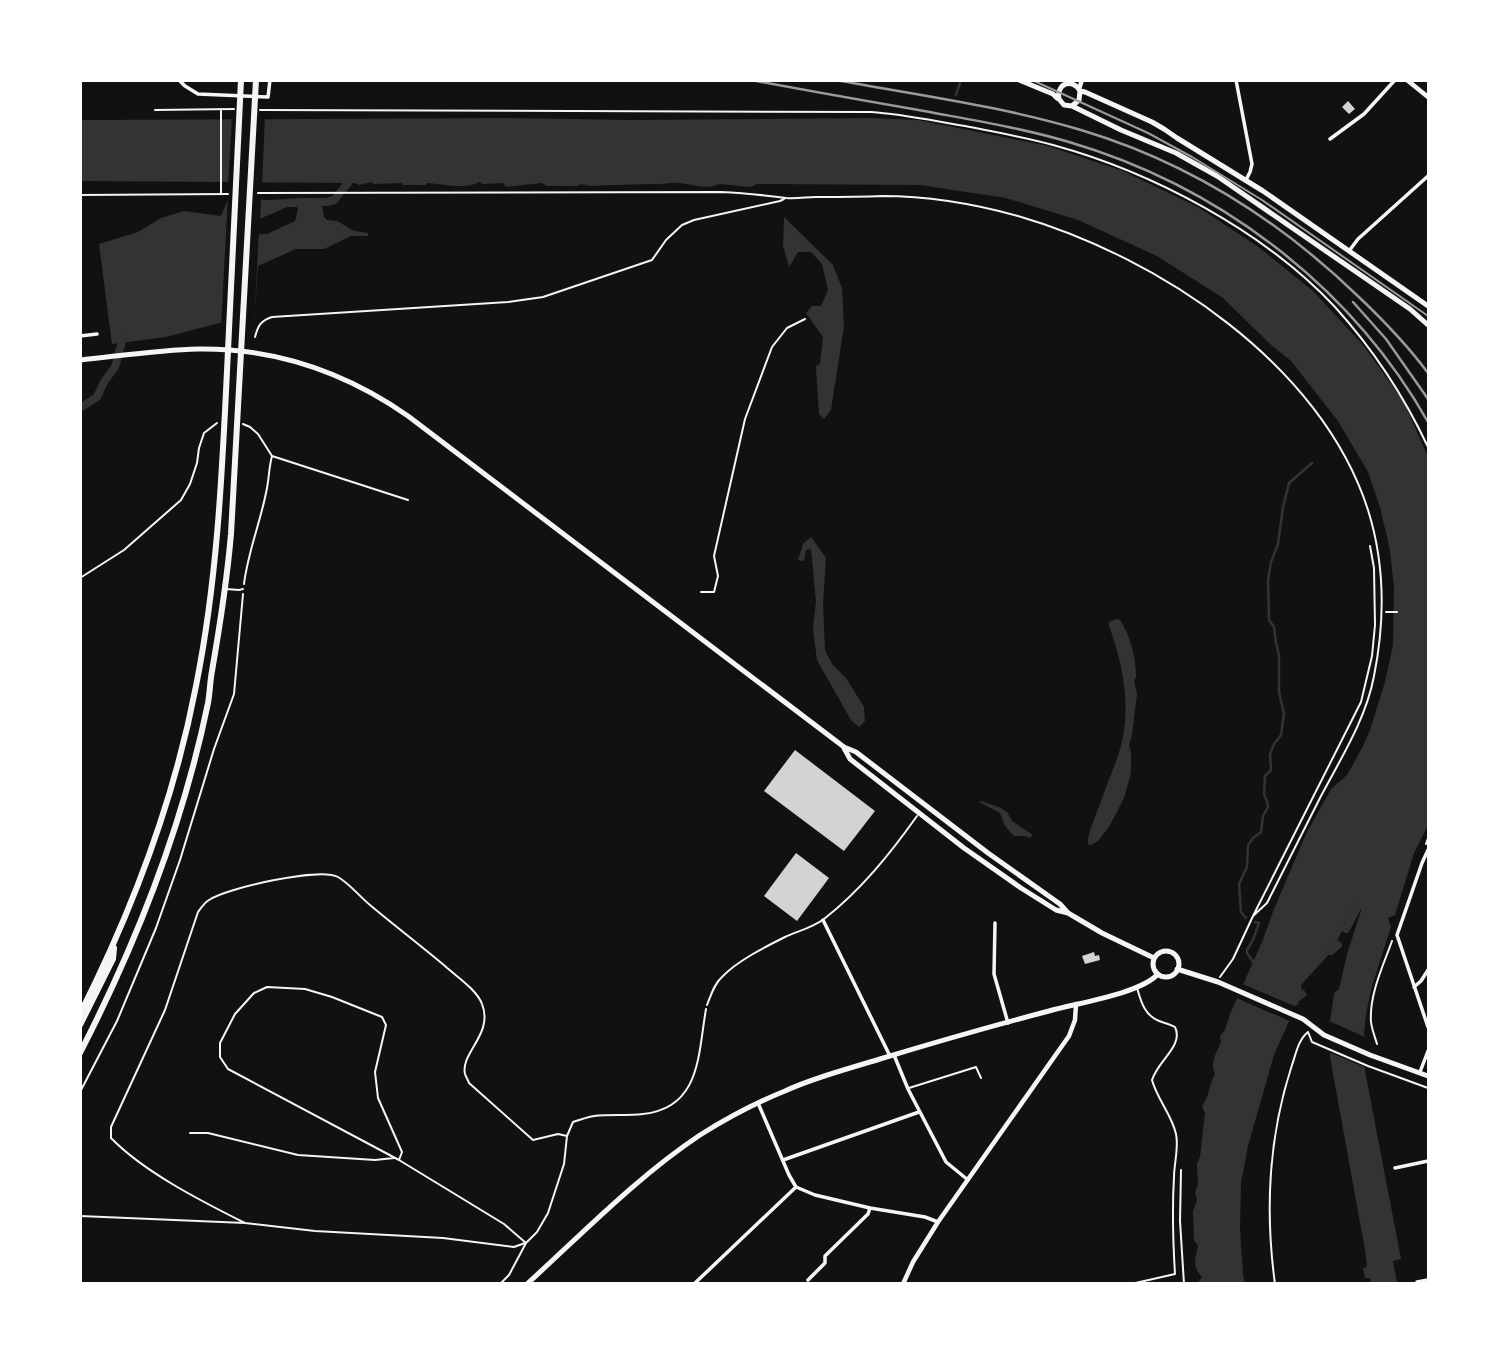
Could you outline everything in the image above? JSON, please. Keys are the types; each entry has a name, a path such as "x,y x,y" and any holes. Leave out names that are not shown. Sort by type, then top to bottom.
{"highway":[{"path":"80,1014 115,943 158,831 188,726 204,647 218,526 224,441 241,80"},
{"path":"80,1053 114,985 140,924 175,828 208,701 231,534 256,80"},
{"path":"80,1026 113,959 115,943"}],"main road":[{"path":"1019,80 1053,94 1064,105 1072,106 1177,153 1217,176 1402,303 1429,325"},
{"path":"1056,80 1074,84 1080,90 1164,129 1246,180 1429,306"},
{"path":"1059,99 1060,87 1068,82"},
{"path":"1072,106 1079,100 1080,90"},
{"path":"80,360 197,349 234,350 299,362 322,369 366,389 408,416 844,747 856,752 988,853 1060,904 1068,913 1154,958"},
{"path":"844,747 850,759 985,864 1056,911 1068,913"},
{"path":"1162,952 1171,953 1178,960 1177,969 1171,975 1162,976 1153,965 1154,958 1162,952"},
{"path":"1177,969 1226,986 1308,1022 1324,1035 1370,1055 1429,1076"},
{"path":"527,1283 679,1151 722,1122 758,1103 813,1079 892,1055 1137,988 1153,980 1158,974"}],"street":[{"path":"179,80 198,94 268,97 270,80"},
{"path":"1080,90 1082,80"},
{"path":"1236,80 1252,164 1246,180"},
{"path":"1330,139 1364,114 1395,80"},
{"path":"1407,80 1429,97"},
{"path":"1349,251 1358,239 1429,176"},
{"path":"80,336 97,334"},
{"path":"1429,850 1396,935 1429,1027"},
{"path":"823,920 946,1162 968,1180"},
{"path":"995,923 994,974 1008,1023"},
{"path":"1414,987 1429,970"},
{"path":"903,1283 938,1222 1069,1035 1075,1020 1076,1004"},
{"path":"1420,1072 1429,1051"},
{"path":"758,1103 796,1187 815,1195 938,1222"},
{"path":"783,1160 920,1112"},
{"path":"1395,1168 1429,1161"},
{"path":"694,1283 796,1187"},
{"path":"808,1280 825,1263 825,1256 868,1214 870,1208"},
{"path":"1417,1282 1429,1280"}],"lane":[{"path":"225,589 243,589"},
{"path":"707,1005 721,978 736,965 786,936 823,920 876,870 919,813"},
{"path":"1131,1283 1175,1274 1172,1229 1177,1139 1152,1080 1157,1067 1176,1045 1178,1034 1175,1027 1156,1020 1147,1013 1137,988"},
{"path":"908,1089 976,1067 981,1078"}],"path":[{"path":"80,195 221,195 221,109"},
{"path":"155,110 233,109"},
{"path":"257,110 871,112 988,131 1062,147 1122,168 1177,193 1222,218 1277,256 1326,298 1360,335 1396,387 1429,447"},
{"path":"254,194 721,192 767,194 785,198 887,196 949,202 1017,216 1097,244 1175,286 1217,314 1269,359 1326,426 1359,487 1372,526 1382,593 1379,646 1373,680 1361,718 1267,903 1253,916"},
{"path":"255,337 263,320 272,317 543,298 652,260 681,225 785,198"},
{"path":"701,592 713,592 718,576 714,556 734,462 745,419 772,347 788,328 805,319"},
{"path":"80,578 133,542 181,500 190,484 205,433 218,422"},
{"path":"80,1092 117,1021 156,929 234,694 246,568 267,487 271,456 258,434 242,424"},
{"path":"271,456 408,500"},
{"path":"1219,977 1233,959 1362,702 1376,625 1374,568 1370,546"},
{"path":"1386,612 1397,612"},
{"path":"245,1223 177,1186 125,1152 111,1138 111,1127 165,1010 198,912 206,901 220,894 289,878 325,874 338,877 466,984 482,1003 485,1021 464,1073 470,1083 533,1140 558,1134 567,1136"},
{"path":"1377,1044 1371,1025 1373,1000 1392,940 1396,935"},
{"path":"400,1160 402,1152 378,1098 375,1072 386,1025 382,1017 306,989 267,987 254,993 236,1014 220,1043 220,1057 228,1069 400,1160 504,1224 526,1243"},
{"path":"500,1283 509,1275 526,1243 537,1232 548,1213 564,1164 567,1136 573,1122 593,1116 645,1114 660,1111 678,1102 697,1067 707,1005"},
{"path":"1275,1283 1270,1197 1273,1153 1285,1087 1304,1036 1308,1032 1312,1042 1429,1088"},
{"path":"190,1133 208,1133 298,1155 375,1160 396,1158"},
{"path":"1181,1171 1180,1230 1184,1283"},
{"path":"80,1216 245,1223 315,1231 443,1238 514,1247 526,1243"}],"shaded area":[{"path":"80,120 918,120 1048,146 1123,171 1198,207 1260,248 1314,292 1363,345 1404,402 1428,457 1428,825 1414,853 1395,915 1388,918 1391,927 1372,986 1364,1034 1365,1071 1401,1259 1393,1261 1397,1283 1371,1283 1370,1278 1365,1278 1365,1250 1330,1057 1330,1022 1334,993 1339,989 1361,911 1358,905 1331,952 1301,985 1302,991 1307,995 1296,1005 1274,1055 1248,1146 1241,1183 1240,1229 1245,1283 1198,1283 1202,1277 1195,1263 1198,1246 1194,1240 1193,1211 1197,1200 1197,1164 1205,1113 1202,1106 1215,1074 1213,1062 1221,1042 1220,1036 1225,1030 1306,834 1331,789 1347,775 1370,730 1393,645 1394,587 1390,550 1380,507 1368,472 1338,421 1291,361 1223,298 1157,256 1078,220 1006,198 920,185 757,184 751,187 719,184 703,187 682,183 547,186 541,183 506,187 503,183 480,182 460,186 371,182 359,185 81,181"},
{"path":"337,198 338,202 322,206 324,217 354,231 368,233 368,236 351,236 324,249 296,249 258,266 254,324 219,323 166,337 112,344 99,244 138,232 161,218 184,211 221,216 228,199","holes":["287,207 297,207 295,221 267,234 244,235 245,222 255,221"]},
{"path":"784,217 833,265 842,288 844,326 831,410 824,419 819,414 816,366 820,364 823,337 806,313 812,306 821,306 828,290 822,264 811,252 798,252 789,267 783,245"},
{"path":"811,537 826,558 823,604 825,650 832,664 846,678 864,707 865,721 859,727 851,720 817,660 813,629 816,602 811,549 806,550 804,561 798,560 803,544"},
{"path":"1120,620 1127,633 1135,663 1137,694 1129,745 1131,773 1124,798 1109,827 1098,841 1091,845 1088,844 1089,834 1119,753 1125,723 1123,681 1109,626 1109,622"},
{"path":"979,802 1001,808 1012,821 1033,835 1030,838 1014,836 1005,826 1000,813"}],"pier":[{"path":"232,116 265,116 262,186 228,185"},
{"path":"228,196 261,197 260,223 248,225 248,231 259,231 254,327 221,327"},
{"path":"1240,983 1299,1008 1292,1022 1234,997"},
{"path":"1327,1020 1367,1038 1367,1068 1326,1051"}],"building":[{"path":"1348,101 1355,109 1349,114 1342,107"},
{"path":"795,750 875,811 844,851 764,791"},
{"path":"796,853 829,878 797,921 764,896"},
{"path":"1094,952 1095,956 1099,955 1100,960 1085,964 1082,956"}],"waterway":[{"path":"956,95 961,80"},
{"path":"326,202 334,200 348,183"},
{"path":"80,408 97,397 115,367 125,336"},
{"path":"1246,918 1241,912 1239,884 1247,867 1248,845 1261,832 1263,816 1268,807 1264,795 1265,776 1271,770 1270,754 1281,735 1284,714 1279,692 1279,655 1274,627 1269,620 1268,580 1278,544 1289,483 1312,463"},
{"path":"1346,929 1357,908 1355,907"},
{"path":"1254,963 1247,950 1259,923 1255,922"},
{"path":"1331,951 1338,945"}],"tram line":[{"path":"1032,80 1148,133 1192,157 1262,200 1428,316"}],"railway":[{"path":"751,80 1033,133 1124,161 1178,185 1228,214 1276,247 1320,285 1361,327 1397,373 1428,422"},
{"path":"836,80 1020,114 1081,130 1120,143 1196,177 1231,197 1299,244 1361,299 1428,373"},
{"path":"1353,302 1386,339 1428,399"}]}
